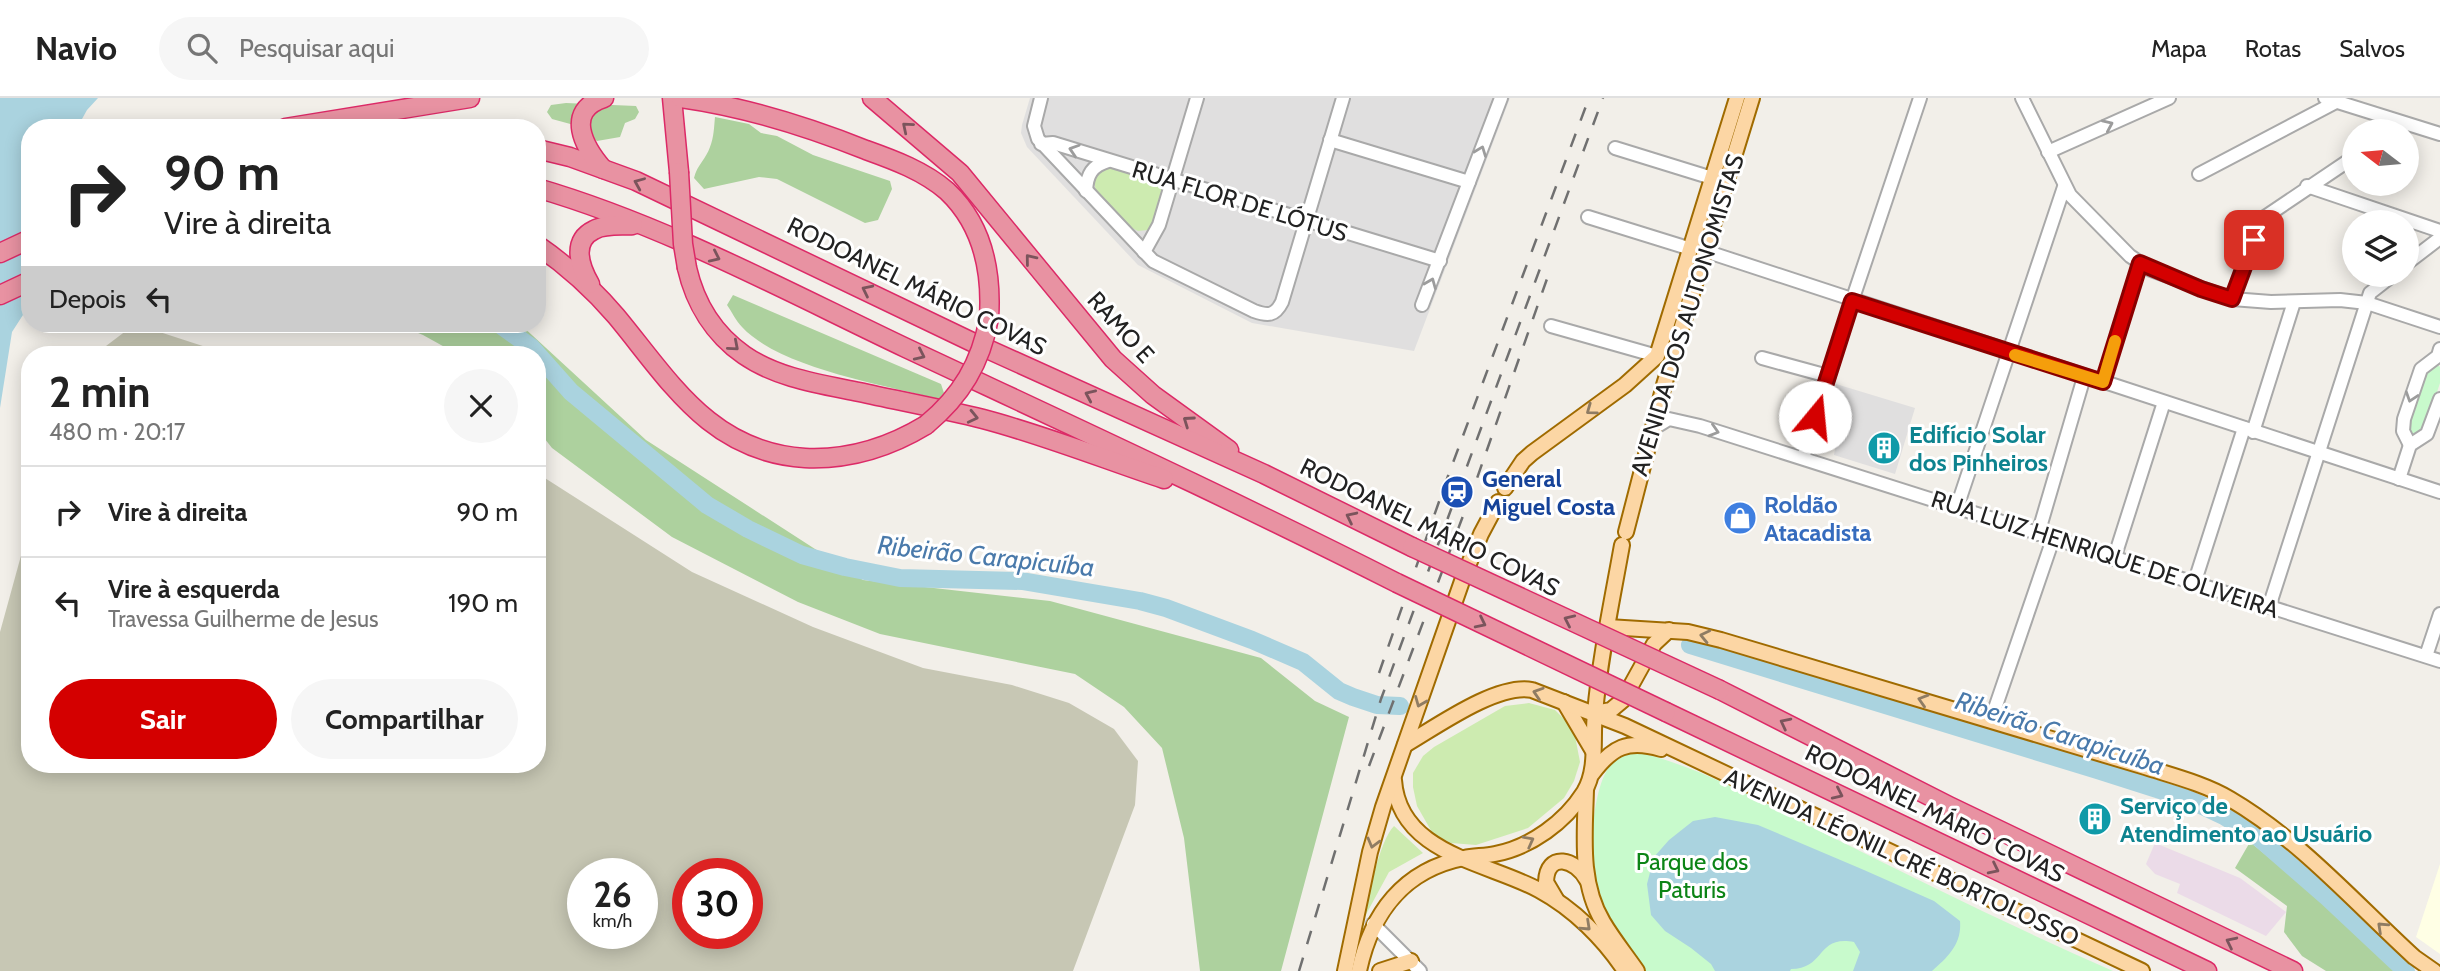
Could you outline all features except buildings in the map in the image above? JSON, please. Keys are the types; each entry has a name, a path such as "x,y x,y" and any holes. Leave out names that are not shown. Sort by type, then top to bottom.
{"highway":[{"path":"340,119 470,98"},
{"path":"603,169 586,145 580,125 588,106 604,98"},
{"path":"673,98 687,268 698,302 718,331 744,356 776,372 813,383 937,408 1023,430 1253,510"},
{"path":"546,251 595,293 698,413 727,435 761,450 796,457 849,456 884,447 926,425 957,396 979,360 989,318 989,278 980,240 960,205 931,180 884,156 793,123 736,108 681,98"},
{"name":"RAMO E","path":"872,98 949,162 970,183 1113,359 1153,395 1264,474"},
{"name":"RODOANEL MÁRIO COVAS","path":"546,152 603,169 708,214 972,342 1264,474 1412,547 1720,690 1949,806 2293,971"},
{"name":"RODOANEL MÁRIO COVAS","path":"546,191 579,200 706,253 1253,510 1397,583 2207,971"},
{"path":"595,293 580,263 583,238 594,229 638,225"},
{"path":"0,253 21,243"},
{"path":"0,295 21,286"}],"main road":[{"name":"AVENIDA DOS AUTONOMISTAS","path":"1593,752 1595,713 1624,539 1698,250 1712,178 1737,98"},
{"name":"AVENIDA DOS AUTONOMISTAS","path":"1345,971 1370,852 1462,581 1481,534 1514,472 1532,453 1625,385 1657,356 1752,98"},
{"path":"1608,627 1688,632 1721,640 2145,766 2228,797 2266,822 2414,957 2434,971"},
{"path":"1595,713 1611,710 1623,701 1646,657 1659,638 1669,630"},
{"path":"1405,745 1438,725 1511,689 1532,690 1564,702 1593,752 1588,783 1587,880"},
{"name":"AVENIDA LÉONIL CRÉ BORTOLOSSO","path":"1564,702 1595,713 1699,761 2142,971"},
{"name":"AVENIDA LÉONIL CRÉ BORTOLOSSO","path":"1588,783 1601,762 1621,746 1634,744 1653,747 1699,761"},
{"path":"1394,778 1400,809 1410,825 1424,839 1438,848 1516,879 1559,904 1611,949 1625,971"},
{"path":"1359,971 1373,924 1409,882 1432,869 1463,858 1496,854 1527,844 1549,830 1567,813 1588,783"},
{"path":"1559,904 1546,881 1550,867 1556,861 1565,861 1576,866 1587,880 1602,921 1637,971"},
{"path":"1380,971 1416,966"}],"street":[{"path":"1041,98 1034,126 1041,144 1153,261 1254,311 1269,315 1276,312 1282,302 1342,98"},
{"path":"1144,252 1157,229 1197,98"},
{"path":"1422,306 1501,98"},
{"path":"1803,458 1920,98"},
{"path":"2022,98 2064,187 2099,226 2140,263 2232,299 2294,302 2340,300 2367,303 2440,327"},
{"path":"2048,152 2169,98"},
{"path":"2199,174 2336,102 2359,98"},
{"path":"2336,102 2393,119"},
{"path":"2419,127 2440,134"},
{"path":"1331,140 1469,182"},
{"name":"RUA FLOR DE LÓTUS","path":"1041,144 1052,143 1440,261"},
{"path":"1615,148 1712,178"},
{"path":"1086,191 1091,171 1097,164 1108,161"},
{"path":"2232,299 2259,226 2265,217 2342,165"},
{"path":"1957,507 2064,187"},
{"path":"2307,187 2440,231"},
{"path":"1588,217 1698,250 2440,492"},
{"path":"2419,254 2440,237"},
{"path":"2103,382 2140,263"},
{"path":"2269,607 2370,293 2378,287"},
{"path":"2194,584 2294,302"},
{"path":"1551,326 1657,356"},
{"path":"2410,445 2403,431 2404,419 2421,369 2439,355"},
{"path":"1762,358 1828,376"},
{"path":"2038,534 2084,377"},
{"path":"2399,479 2410,445 2427,433 2440,399"},
{"path":"2114,559 2164,402"},
{"name":"RUA LUIZ HENRIQUE DE OLIVEIRA","path":"1651,430 1664,421 1680,421 2440,661"},
{"path":"1991,720 2053,539"},
{"path":"2426,656 2440,614"},
{"path":"1373,924 1416,966"}],"shaded area":[{"path":"1030,98 1510,98 1414,351 1252,323 1138,265 1027,147 1021,133"},
{"path":"123,333 163,333 203,346 106,346"},
{"path":"1836,384 1915,408 1895,474 1834,455 1835,449 1818,444"},
{"path":"546,479 692,572 813,627 923,668 1012,685 1069,703 1114,729 1138,761 1135,805 1073,971 0,971 0,632 21,556 21,773 546,773"},
{"path":"2155,843 2240,878 2286,912 2266,936 2177,893 2180,884 2155,874 2146,864"},
{"path":"2440,864 2440,954 2416,937"}],"green space":[{"path":"566,103 636,106 639,112 635,119 625,123 620,137 597,141 574,125 552,119 547,112 551,105"},
{"path":"715,117 749,124 761,133 777,136 813,155 890,181 892,189 878,220 865,223 777,179 759,177 704,189 694,178 711,143"},
{"path":"1111,166 1156,180 1162,187 1154,223 1148,230 1138,231 1130,227 1096,191 1093,178 1102,168"},
{"path":"733,295 941,384 944,393 939,399 863,381 781,354 740,325 727,305"},
{"path":"418,333 530,333 544,346 443,346"},
{"path":"546,348 646,440 863,580 1050,601 1261,658 1315,701 1349,717 1281,971 1200,971 1184,838 1162,748 1124,707 1075,674 880,634 798,602 672,537 552,448 546,440"},
{"path":"2436,363 2440,367 2440,383 2424,432 2413,437 2408,428 2427,367"},
{"path":"1529,703 1555,710 1567,722 1575,736 1580,762 1574,781 1564,798 1528,828 1476,845 1451,843 1433,834 1417,806 1413,787 1413,773 1423,756 1505,706"},
{"name":"Parque dos Paturis","path":"1636,752 1686,767 1735,788 1865,854 2113,971 1642,971 1601,917 1592,879 1591,860 1596,801 1606,772 1615,761"},
{"path":"1394,826 1423,853 1389,872 1363,920 1379,856"},
{"path":"2250,842 2352,926 2398,971 2326,971 2302,956 2284,932 2287,906 2235,868"}],"water":[{"path":"0,98 98,98 82,119 21,119 21,318 12,332 0,408"},
{"path":"1715,817 1758,825 1934,901 1960,921 1956,943 1932,971 1853,971 1860,952 1854,942 1842,941 1827,947 1810,964 1790,971 1715,971 1711,964 1691,948 1665,931 1651,915 1647,884 1654,857 1669,840 1693,821"}],"waterway":[{"name":"Ribeirão Carapicuíba","path":"512,333 530,346"},
{"name":"Ribeirão Carapicuíba","path":"546,364 571,392 707,505 748,529 802,555 900,578 1022,581 1140,601 1252,640 1303,662 1339,691 1353,697 1377,705 1400,706"},
{"name":"Ribeirão Carapicuíba","path":"1690,645 2188,799 2224,816 2258,837 2406,971"}],"railway":[{"path":"1379,673 1448,476 1589,98"},
{"path":"1299,971 1381,699 1603,98"},
{"path":"1369,766 1475,484 1548,276"}],"slow traffic":[{"path":"2015,355 2103,382 2115,341"}],"place":[{"name":"Edifício Solar dos Pinheiros","path":"1884,448"},
{"name":"General Miguel Costa","path":"1457,492"},
{"name":"Roldão Atacadista","path":"1740,518"},
{"name":"Serviço de Atendimento ao Usuário","path":"2095,819"}],"route":[{"path":"1815,417 1852,301 2103,382 2140,263 2151,270 2232,299 2254,240"}]}
